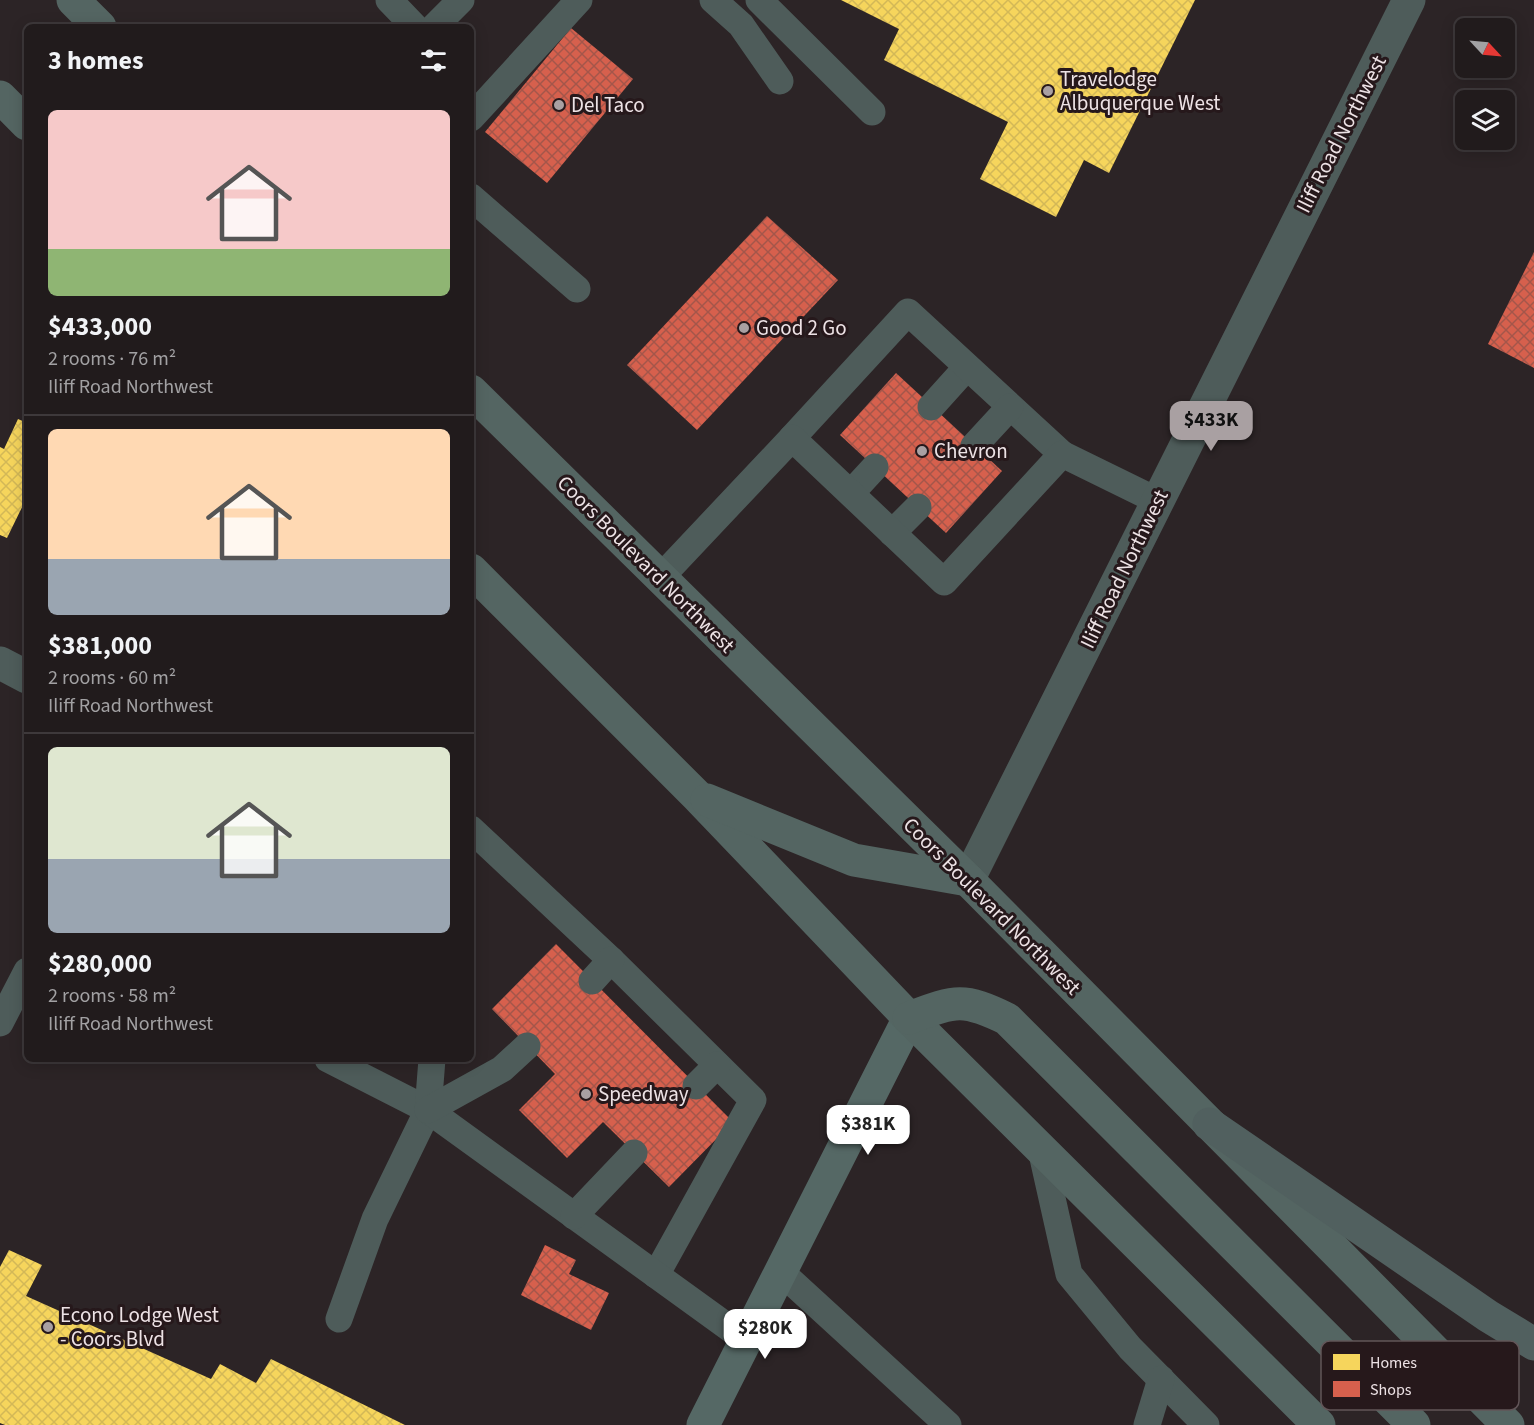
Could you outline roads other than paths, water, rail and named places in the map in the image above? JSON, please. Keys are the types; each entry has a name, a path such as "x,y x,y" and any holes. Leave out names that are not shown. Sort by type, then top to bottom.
{"highway":[{"path":"1209,1124 1488,1316 1534,1344"}],"main road":[{"path":"73,0 97,24"},
{"path":"0,97 24,121"},
{"name":"Coors Boulevard Northwest","path":"474,395 969,880 1425,1341"},
{"path":"474,573 697,796 909,1018 1318,1425"},
{"path":"697,796 854,860 969,880"},
{"path":"703,1425 909,1018 950,1002 978,1005 1007,1019 1330,1341"},
{"path":"1399,1410 1414,1425"},
{"name":"Coors Boulevard Northwest","path":"1493,1410 1508,1425"}],"street":[{"name":"Iliff Road Northwest","path":"969,880 1408,0"},
{"path":"0,663 24,675"}],"lane":[{"path":"389,0 412,24"},
{"path":"437,24 461,0"},
{"path":"474,115 579,0"},
{"path":"713,0 741,25 780,81"},
{"path":"759,0 872,112"},
{"path":"474,200 577,289"},
{"path":"660,578 908,312 1062,454 1158,501"},
{"path":"931,407 968,367"},
{"path":"974,446 1011,407"},
{"path":"792,438 944,582 1062,454"},
{"path":"851,493 875,467"},
{"path":"892,533 918,507"},
{"path":"474,832 610,960 753,1100 656,1275"},
{"path":"592,981 610,960"},
{"path":"0,1023 24,977"},
{"path":"428,1110 502,1069 527,1046"},
{"path":"334,1062 428,1110 746,1340"},
{"path":"339,1319 375,1220 428,1110 432,1062"},
{"path":"696,1086 717,1065"},
{"path":"1041,1149 1070,1274 1130,1348 1206,1425"},
{"path":"574,1216 634,1153"},
{"path":"781,1272 948,1425"},
{"path":"1147,1425 1161,1379"}],"place":[{"name":"Travelodge Albuquerque West","path":"1048,91"},
{"name":"Del Taco","path":"559,105"},
{"name":"Good 2 Go","path":"744,328"},
{"name":"Chevron","path":"922,451"},
{"name":"Speedway","path":"586,1094"},
{"name":"Econo Lodge West - Coors Blvd","path":"48,1327"}]}
